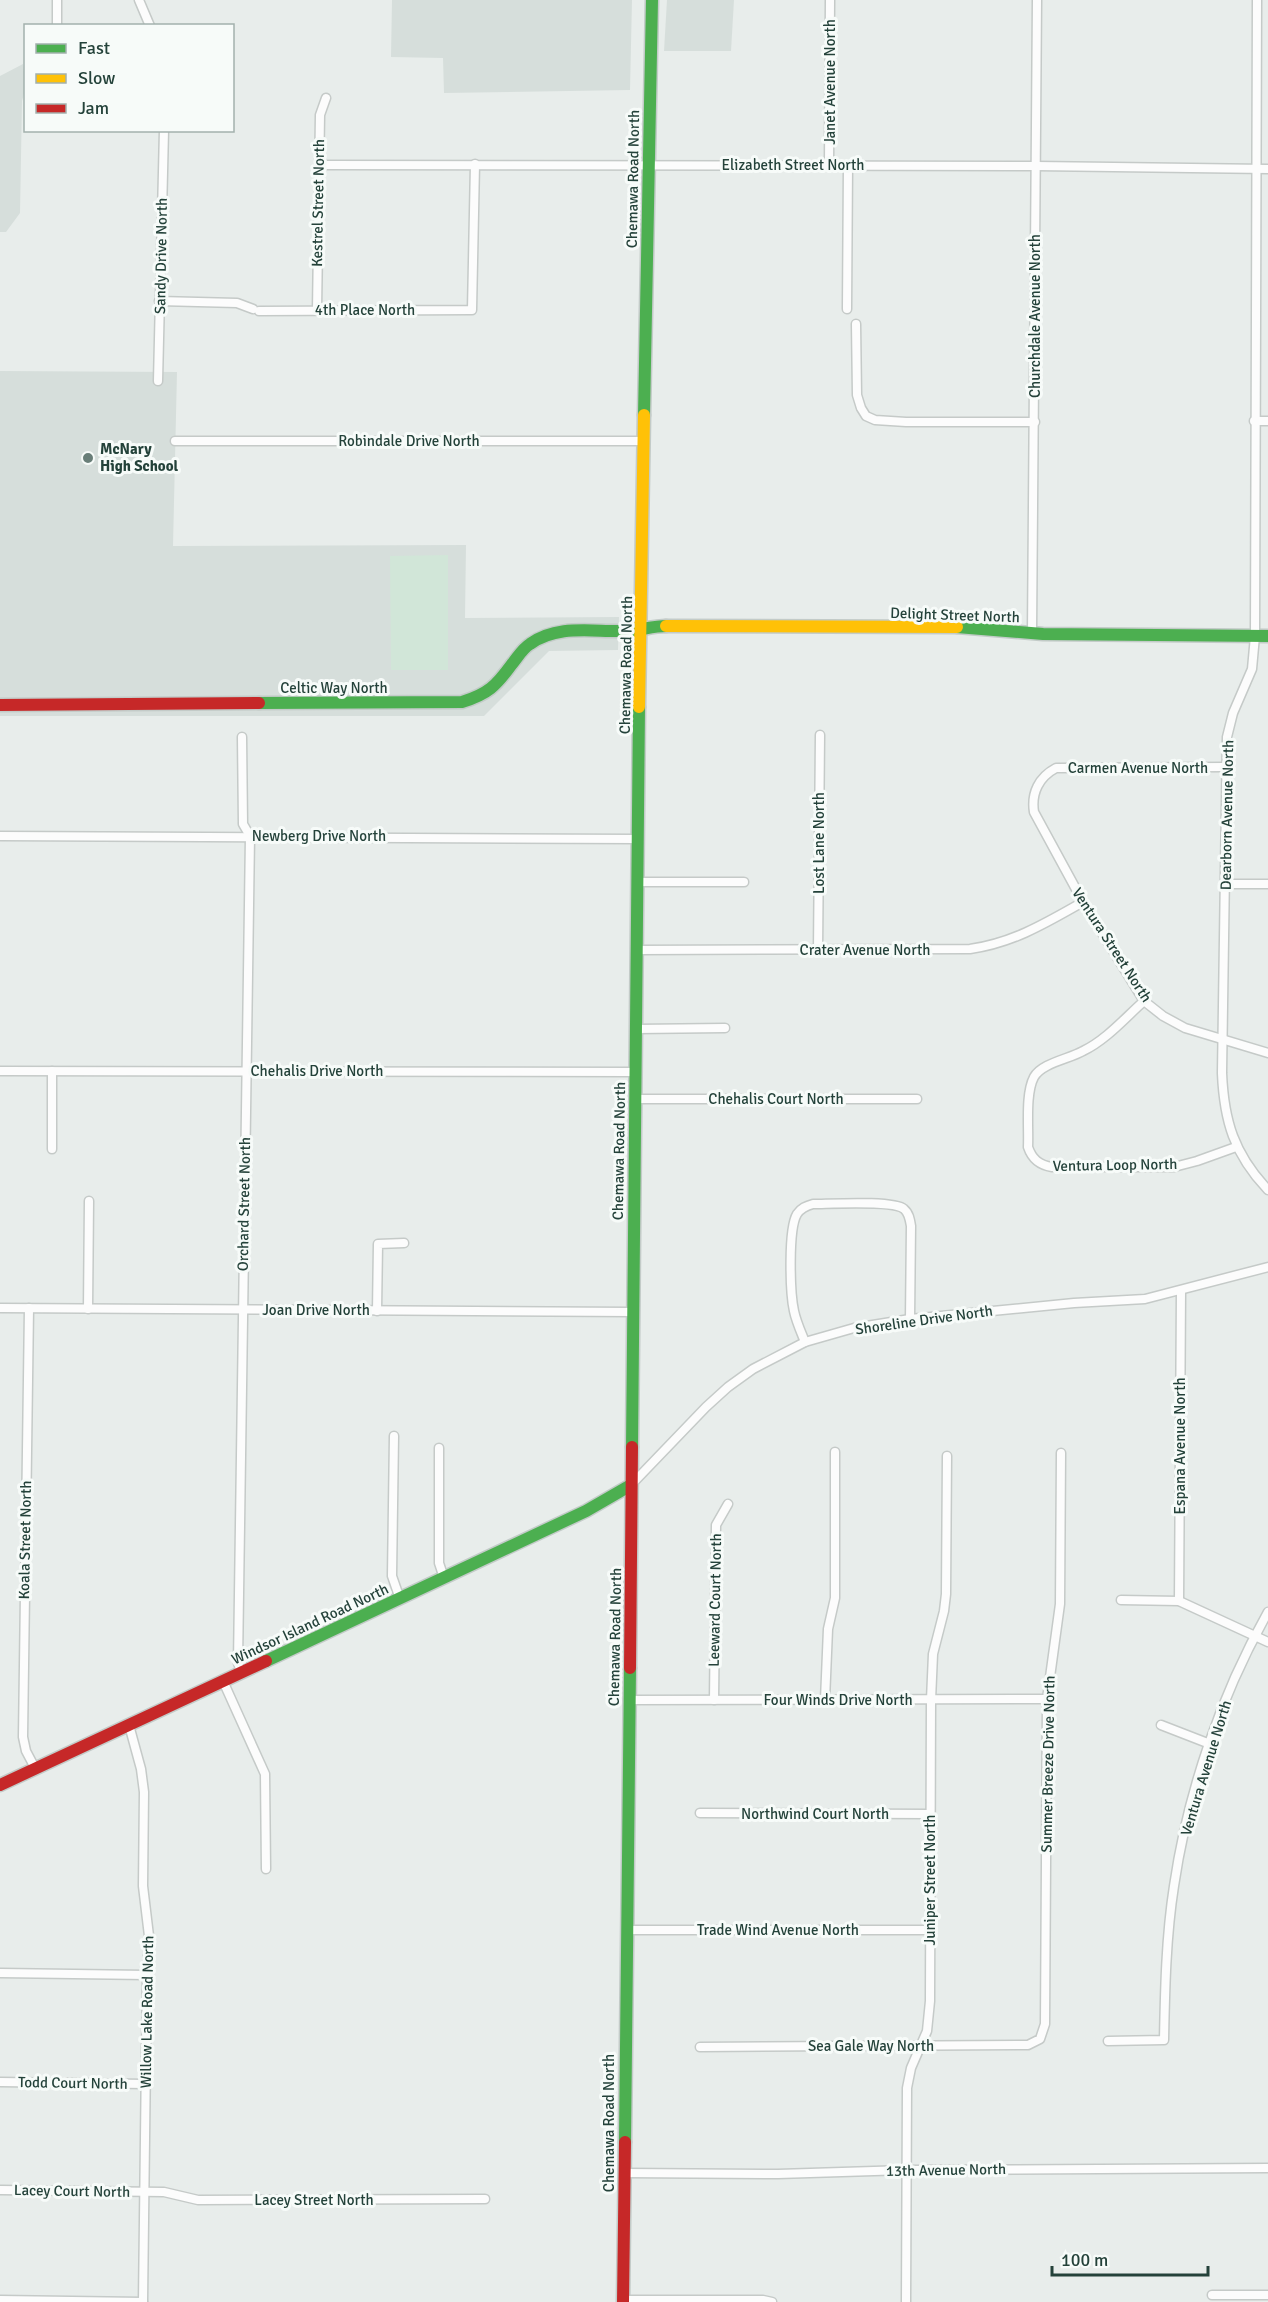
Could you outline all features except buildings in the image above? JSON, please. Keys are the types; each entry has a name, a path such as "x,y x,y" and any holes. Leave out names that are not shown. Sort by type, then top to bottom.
{"street":[{"path":"57,0 57,24"},
{"path":"139,0 149,24"},
{"name":"Chemawa Road North","path":"623,2301 634,1099 652,0"},
{"name":"Janet Avenue North","path":"829,165 830,0"},
{"name":"Churchdale Avenue North","path":"1032,633 1038,0"},
{"name":"Dearborn Avenue North","path":"1257,0 1254,421 1261,636 1252,669 1233,713 1227,737 1223,1095 1227,1122 1236,1147 1255,1176 1268,1190"},
{"path":"1257,21 1268,21"},
{"name":"Kestrel Street North","path":"317,310 320,115 326,98"},
{"name":"Sandy Drive North","path":"158,381 164,132"},
{"name":"4th Place North","path":"159,301 237,303 256,310 472,310 475,164"},
{"name":"Elizabeth Street North","path":"319,165 648,164 1268,169"},
{"path":"847,309 848,165"},
{"path":"856,324 857,395 866,416 875,420 906,422 1035,422"},
{"path":"1254,421 1268,421"},
{"name":"Robindale Drive North","path":"175,441 644,441"},
{"name":"Delight Street North","path":"641,628 705,625 946,627 1032,633 1261,636"},
{"name":"Celtic Way North","path":"0,705 462,702 482,696 492,689 523,649 542,637 566,630 627,631 641,628"},
{"name":"Lost Lane North","path":"818,951 820,735"},
{"name":"Orchard Street North","path":"241,1672 238,1663 250,836 243,824 242,737"},
{"name":"Carmen Avenue North","path":"1032,802 1041,780 1056,768 1226,768"},
{"name":"Ventura Street North","path":"1032,802 1038,822 1083,902 1144,1001 1185,1028 1268,1053"},
{"name":"Newberg Drive North","path":"0,836 638,839"},
{"path":"638,882 744,882"},
{"path":"1225,884 1268,884"},
{"name":"Crater Avenue North","path":"637,950 818,951 984,947 1020,937 1083,902"},
{"name":"Ventura Loop North","path":"1144,1001 1101,1040 1085,1051 1043,1068 1037,1073 1030,1089 1028,1147 1031,1156 1037,1162 1052,1167 1174,1167 1236,1147"},
{"path":"636,1029 725,1028"},
{"name":"Chehalis Drive North","path":"0,1071 635,1072"},
{"path":"52,1071 52,1149"},
{"name":"Chehalis Court North","path":"634,1099 918,1099"},
{"path":"88,1309 90,1201"},
{"path":"805,1342 794,1312 791,1292 792,1233 798,1213 803,1207 813,1204 891,1204 904,1209 910,1217 911,1226 910,1319"},
{"path":"377,1311 378,1244 404,1243"},
{"name":"Shoreline Drive North","path":"631,1485 728,1387 753,1369 805,1342 854,1328 910,1319 1074,1303 1145,1299 1268,1267"},
{"name":"Espana Avenue North","path":"1179,1601 1181,1291"},
{"name":"Joan Drive North","path":"0,1308 632,1312"},
{"name":"Koala Street North","path":"29,1308 23,1737 26,1751 35,1768"},
{"path":"394,1436 392,1576 400,1599"},
{"path":"439,1448 439,1563 444,1578"},
{"path":"825,1700 828,1629 835,1598 836,1452"},
{"name":"Summer Breeze Drive North","path":"1040,2039 1045,2024 1047,1700 1060,1604 1061,1453"},
{"name":"Juniper Street North","path":"906,2302 908,2088 911,2068 927,2031 930,2001 933,1653 946,1594 947,1456"},
{"name":"Windsor Island Road North","path":"0,1785 586,1511 631,1485"},
{"name":"Leeward Court North","path":"714,1700 716,1525 728,1504"},
{"path":"1121,1600 1179,1601 1268,1642"},
{"name":"Ventura Avenue North","path":"1108,2041 1164,2040 1167,1957 1174,1886 1188,1815 1210,1744 1234,1681 1268,1612"},
{"path":"224,1681 265,1774 266,1869"},
{"name":"Four Winds Drive North","path":"628,1700 1047,1700"},
{"name":"Willow Lake Road North","path":"129,1725 141,1769 144,1792 143,1886 149,1936 143,2302"},
{"path":"1161,1725 1210,1744"},
{"name":"Northwind Court North","path":"700,1814 930,1814"},
{"name":"Trade Wind Avenue North","path":"626,1930 930,1930"},
{"path":"0,1973 147,1975"},
{"name":"Sea Gale Way North","path":"700,2048 1028,2045 1040,2039"},
{"name":"Todd Court North","path":"0,2082 146,2084"},
{"name":"13th Avenue North","path":"624,2173 778,2174 906,2170 1268,2168"},
{"name":"Lacey Court North","path":"0,2190 144,2192"},
{"name":"Lacey Street North","path":"144,2192 164,2192 198,2200 485,2199"},
{"path":"1212,2295 1268,2295"},
{"path":"0,2300 143,2302"},
{"path":"623,2301 764,2300 772,2302"}],"shaded area":[{"path":"392,0 632,0 630,90 444,93 443,58 391,57"},
{"path":"667,0 734,0 731,51 664,51"},
{"path":"23,64 20,213 6,232 0,232 0,76"},
{"name":"McNary High School","path":"0,371 177,372 173,546 466,545 465,618 619,617 618,650 549,651 484,716 0,716"}],"green space":[{"path":"448,555 448,670 391,670 390,556"}],"traffic: fast":[{"path":"644,415 652,0"},
{"path":"259,703 462,702 479,696 491,688 525,648 541,638 564,631 629,631 666,626"},
{"path":"957,627 1043,634 1268,636"},
{"path":"632,1447 639,707"},
{"path":"266,1661 586,1511 631,1485"},
{"path":"625,2142 630,1668"}],"traffic: slow":[{"path":"639,707 644,415"},
{"path":"666,626 957,627"}],"traffic: jam":[{"path":"0,705 259,703"},
{"path":"630,1668 632,1447"},
{"path":"0,1785 266,1661"},
{"path":"623,2302 625,2142"}],"place":[{"name":"McNary High School","path":"88,458"}]}
